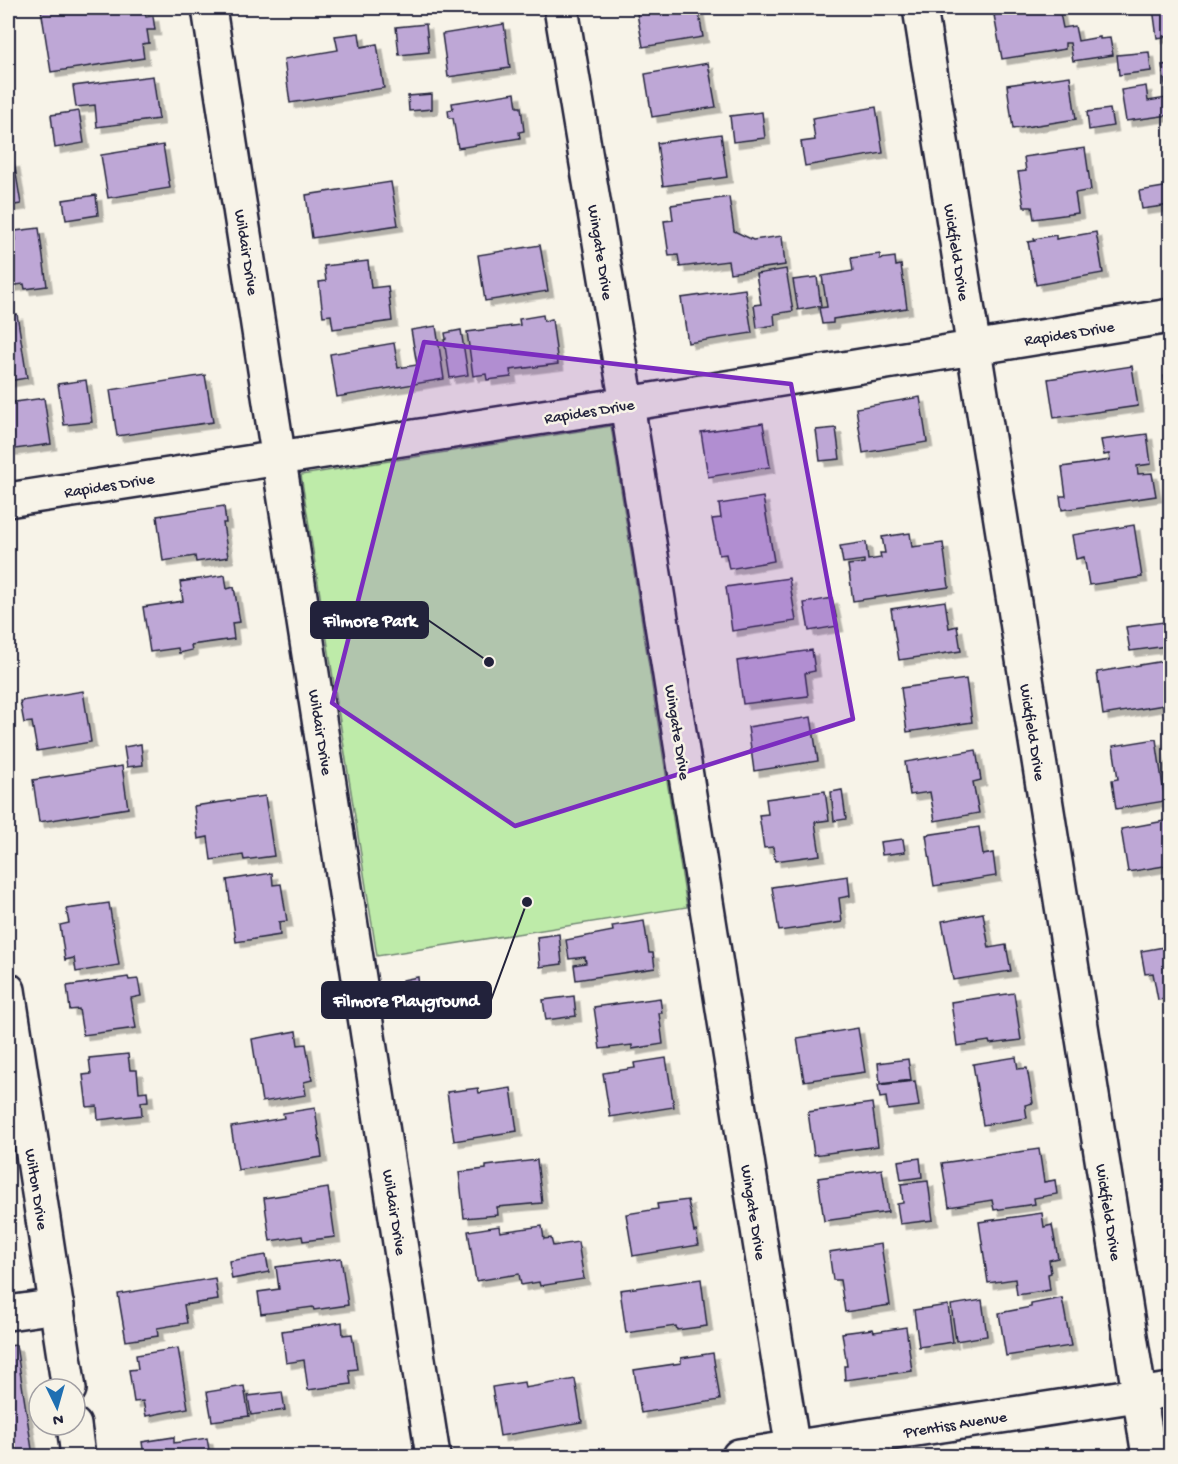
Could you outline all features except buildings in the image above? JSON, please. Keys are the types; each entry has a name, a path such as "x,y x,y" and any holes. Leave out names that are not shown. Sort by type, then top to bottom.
{"street":[{"name":"Wildair Drive","path":"209,8 433,1456"},
{"name":"Wingate Drive","path":"561,8 627,404 794,1452"},
{"name":"Wickfield Drive","path":"920,8 973,347 1155,1393 1149,1456"},
{"name":"Rapides Drive","path":"8,500 627,404 1170,316"},
{"name":"Wilton Drive","path":"8,990 67,1377"},
{"path":"8,1313 57,1306"},
{"name":"Prentiss Avenue","path":"739,1456 794,1452 1155,1393"},
{"path":"76,1437 78,1456"}],"highlighted area":[{"path":"424,342 791,384 853,719 515,826 332,703"}],"green space":[{"path":"611,426 687,907 377,956 301,475"}],"place":[{"name":"Filmore Park","path":"489,662"},
{"name":"Filmore Playground","path":"527,902"}]}
